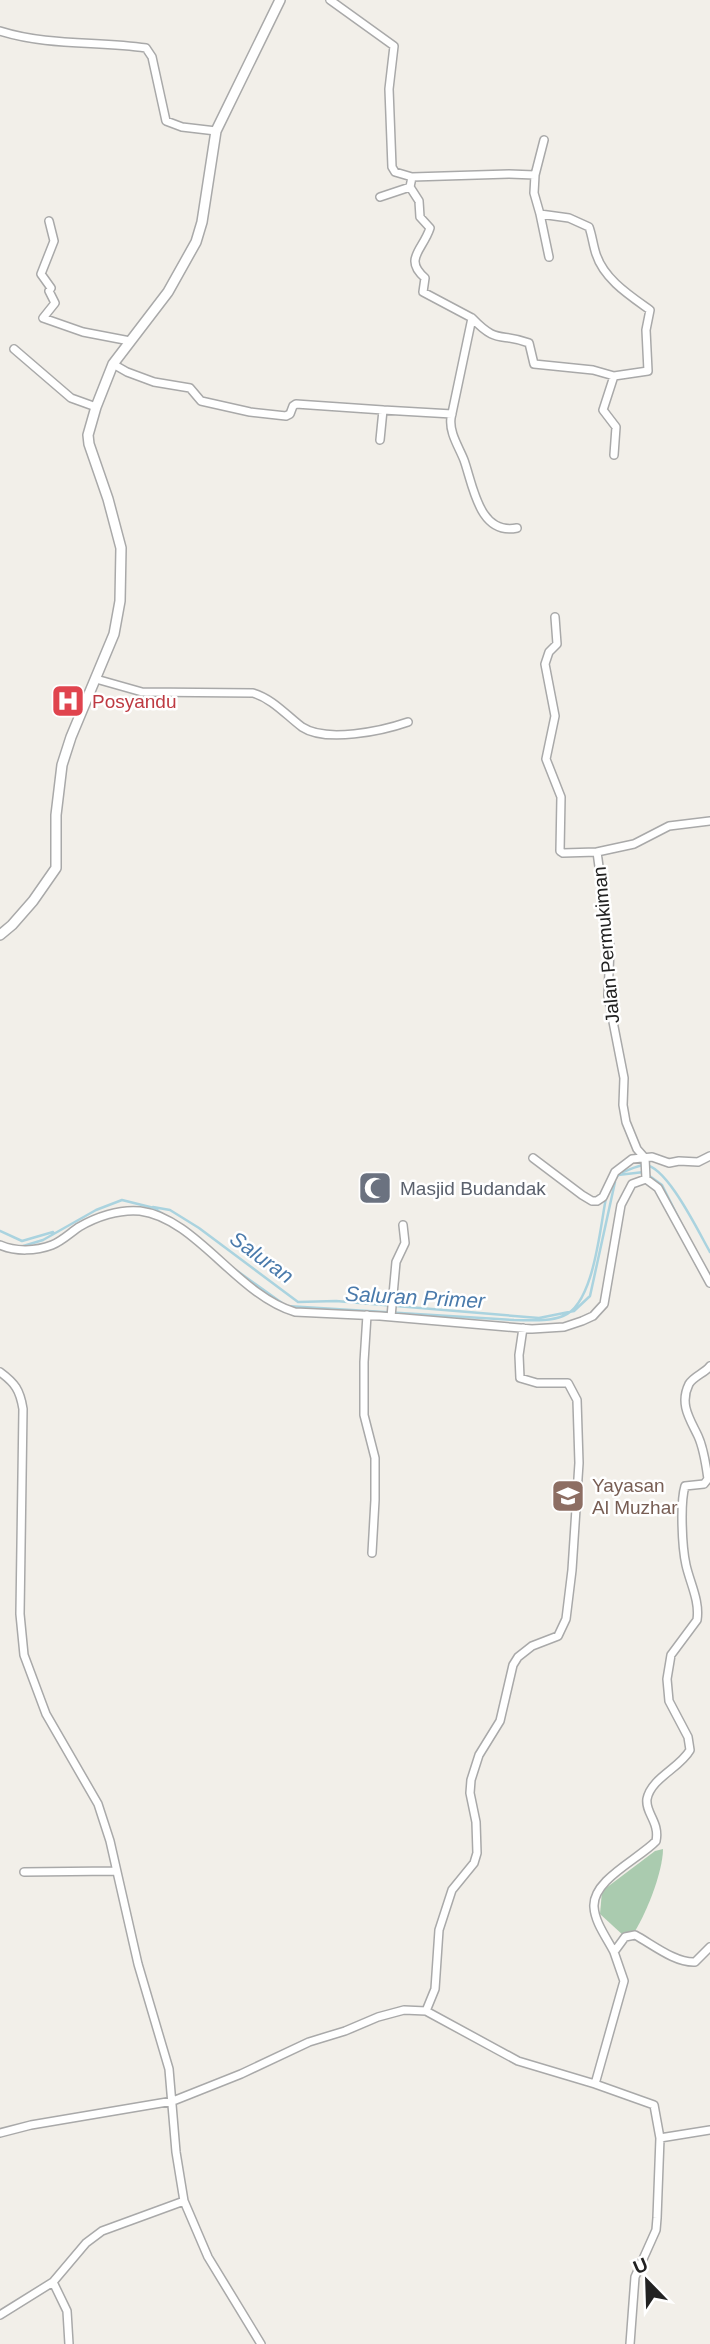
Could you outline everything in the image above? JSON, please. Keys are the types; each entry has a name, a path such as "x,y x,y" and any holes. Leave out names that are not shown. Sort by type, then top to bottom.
{"street":[{"path":"0,935 33,901 56,868 56,815 62,765 114,634 120,601 121,548 89,444 88,435 96,407 113,364 168,292 196,242 216,131 280,0"},
{"path":"330,0 394,46 389,89 392,167 395,172 412,177 535,175"},
{"path":"0,31 42,41 118,44 149,49 166,121 183,127 216,131"},
{"path":"544,140 535,175 534,194 549,257"},
{"path":"412,177 410,187 419,201 420,217 430,228 414,261 416,270 425,278 423,292 472,318 494,337 528,342 534,364 593,370 614,376 648,371 646,330 650,310 611,279 596,256 589,227 569,218 540,215"},
{"path":"380,197 410,187"},
{"path":"48,221 54,241 41,274 51,288 49,291 55,303 43,318 83,332 130,341"},
{"path":"472,318 450,424 484,515 505,529 517,528"},
{"path":"14,348 71,398 96,407"},
{"path":"113,364 154,382 190,388 201,401 250,412 286,416 296,404 452,414"},
{"path":"614,376 603,410 616,426 614,455"},
{"path":"380,440 383,410"},
{"name":"Jalan Permukiman","path":"555,617 557,644 549,652 545,664 555,716 546,759 561,797 560,851 597,852 634,844 669,826 710,821"},
{"path":"96,679 142,692 253,693 264,697 304,728 321,734 387,729 408,722"},
{"name":"Jalan Permukiman","path":"597,852 610,947 608,996 624,1078 623,1105 626,1122 637,1149 645,1160 646,1177"},
{"path":"533,1158 582,1195 597,1201 603,1197 620,1166 632,1159 658,1158 669,1163 698,1162 710,1156"},
{"path":"0,1245 22,1251 52,1245 102,1216 125,1211 150,1213 181,1229 246,1285 284,1309 295,1312 391,1314 523,1328 564,1327 593,1316 604,1304 621,1205 632,1184 646,1177 658,1188 710,1283"},
{"path":"391,1314 396,1262 405,1242 403,1225"},
{"path":"367,1315 364,1415 375,1458 372,1553"},
{"path":"426,2011 435,1989 439,1930 453,1890 474,1863 477,1853 476,1822 470,1793 479,1755 500,1721 517,1657 532,1646 558,1636 566,1619 579,1463 577,1401 568,1383 537,1383 520,1378 519,1355 523,1328"},
{"path":"595,2084 624,1981 614,1952 598,1921 594,1908 595,1897 607,1880 656,1841 655,1821 647,1805 647,1796 690,1751 688,1737 669,1701 667,1679 671,1655 698,1620 694,1590 686,1564 682,1509 685,1486 704,1484 708,1479 703,1451 689,1421 685,1405 689,1384 710,1366"},
{"path":"0,1371 13,1381 20,1392 23,1409 20,1614 24,1655 46,1714 98,1804 138,1964 169,2069 176,2152 184,2201 208,2257 261,2344"},
{"path":"24,1872 116,1871"},
{"path":"614,1952 625,1937 632,1934 688,1962 695,1962 710,1947"},
{"path":"0,2133 31,2125 173,2101 241,2074 309,2042 378,2017 404,2010 426,2011 517,2061 654,2105 660,2138 656,2231 635,2277 630,2344"},
{"path":"660,2138 710,2130"},
{"path":"0,2315 53,2282 86,2243 102,2231 184,2201"},
{"path":"53,2282 67,2311 69,2344"}],"green space":[{"path":"663,1849 657,1882 647,1907 631,1937 624,1936 600,1914 602,1891 655,1851"}],"waterway":[{"name":"Saluran","path":"623,1172 645,1165 654,1168 663,1176 682,1202 710,1252"},
{"name":"Saluran Primer","path":"613,1183 618,1175 644,1172 662,1185 685,1231"},
{"name":"Saluran","path":"153,1207 170,1210 199,1228 298,1302 336,1301 539,1318 574,1311 590,1296 615,1182"},
{"name":"Saluran Primer","path":"287,1306 514,1320 545,1320 563,1316 574,1309 589,1281 606,1198"},
{"name":"Saluran","path":"20,1247 43,1240 96,1210 122,1200 154,1208 167,1217"},
{"name":"Saluran","path":"0,1231 22,1241 53,1232"},
{"name":"Saluran Primer","path":"233,1268 282,1303"}],"place":[{"name":"Posyandu","path":"68,701"},
{"name":"Masjid Budandak","path":"375,1188"},
{"name":"Yayasan Al Muzhar","path":"568,1496"}]}
